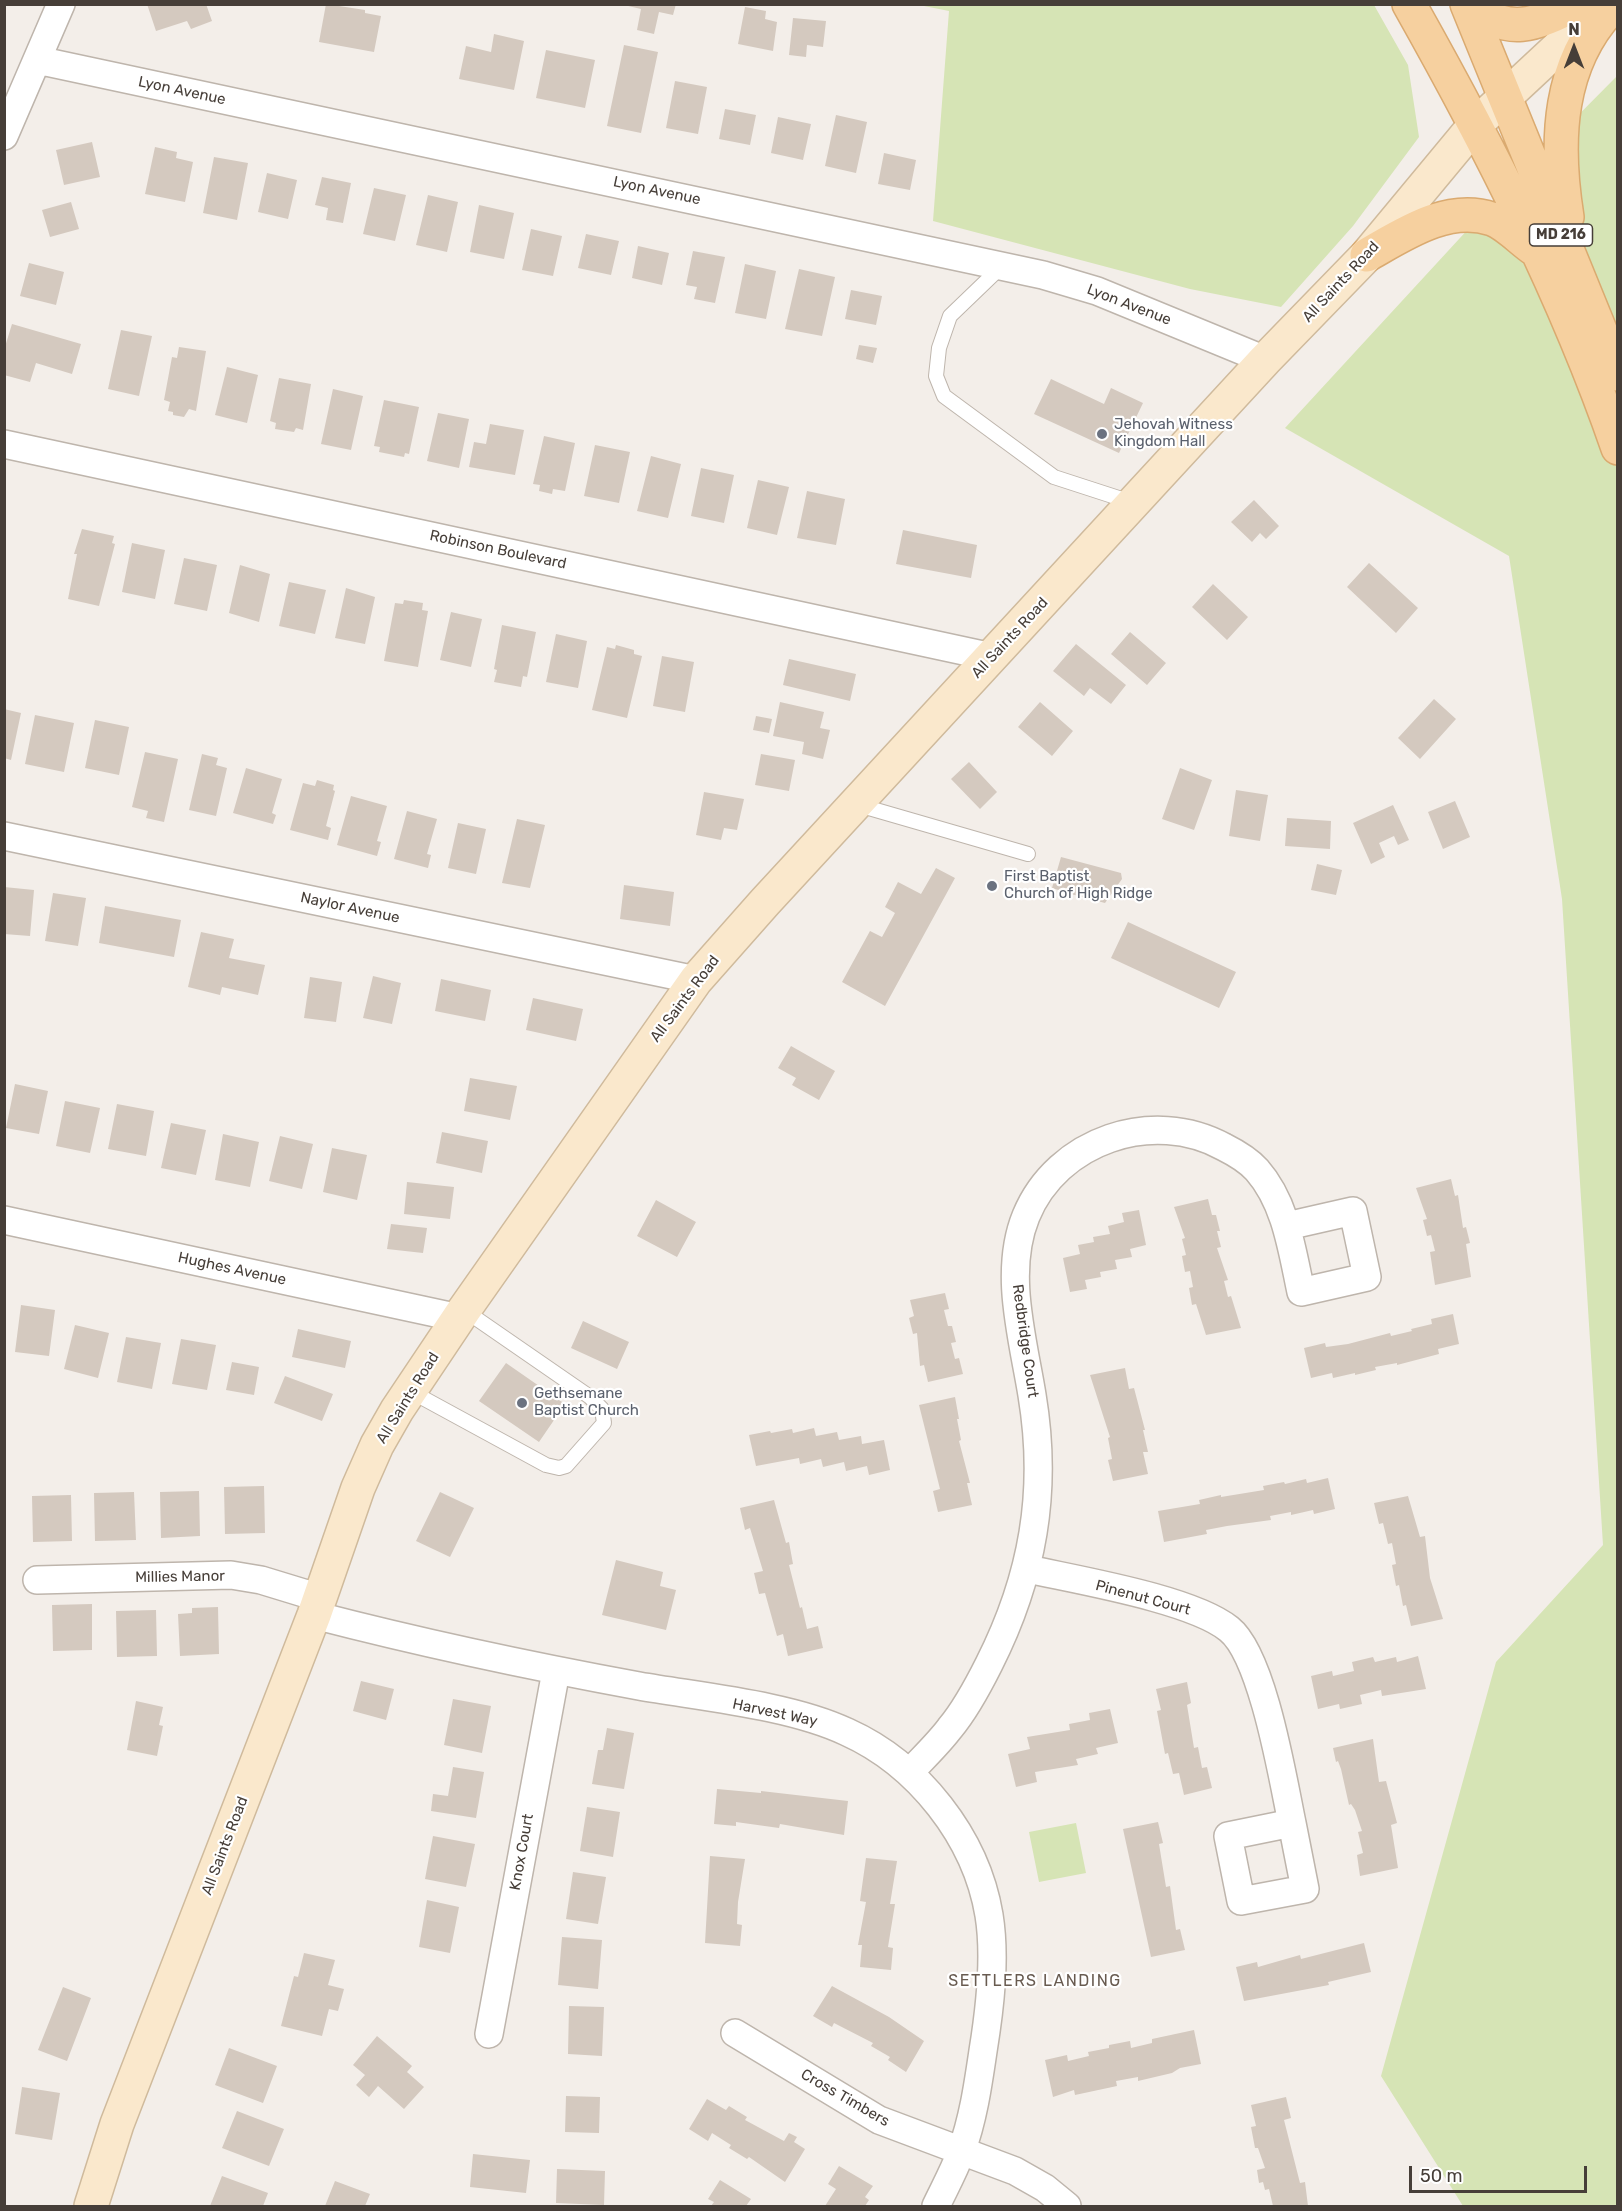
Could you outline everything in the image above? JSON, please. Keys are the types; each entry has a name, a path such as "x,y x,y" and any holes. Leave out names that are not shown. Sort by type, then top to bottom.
{"main road":[{"name":"MD 216","path":"1409,4 1474,126 1535,250 1617,448"},
{"name":"MD 216","path":"1468,4 1615,366"},
{"path":"1468,4 1486,19 1507,25 1530,24 1576,4"},
{"path":"1615,4 1590,38 1572,73 1562,110 1559,146 1568,218 1615,366"},
{"path":"1367,255 1412,229 1455,215 1493,219 1535,250"}],"street":[{"path":"4,136 62,4"},
{"name":"All Saints Road","path":"91,2206 117,2124 317,1606 358,1488 377,1445 409,1391 696,980 855,804 1265,360 1367,255 1474,126 1605,4"},
{"name":"Lyon Avenue","path":"37,60 1004,265 1097,291 1265,360"},
{"name":"Robinson Boulevard","path":"4,444 993,657"},
{"name":"Naylor Avenue","path":"4,836 696,980"},
{"name":"Redbridge Court","path":"909,1773 951,1728 978,1686 1004,1635 1028,1569 1036,1522 1038,1464 1034,1404 1017,1300 1016,1259 1025,1217 1042,1187 1071,1160 1101,1141 1142,1129 1183,1132 1210,1139 1239,1155 1255,1168 1267,1183 1287,1226"},
{"name":"Hughes Avenue","path":"4,1220 462,1314"},
{"name":"Pinenut Court","path":"1028,1569 1150,1598 1197,1612 1230,1629 1245,1651 1273,1727 1292,1823"},
{"name":"Millies Manor","path":"37,1580 231,1575 261,1580 317,1606"},
{"name":"Harvest Way","path":"317,1606 406,1639 556,1671 802,1716 845,1731 875,1746 909,1773 949,1819 967,1849 980,1881 989,1916 988,2019 977,2094 961,2152 936,2206"},
{"name":"Knox Court","path":"489,2034 556,1671"},
{"name":"Cross Timbers","path":"735,2033 879,2120 1015,2171 1045,2187 1067,2206"}],"lane":[{"path":"1004,265 950,316 939,348 936,376 944,396 1054,477 1133,503"},
{"path":"855,804 1028,855"},
{"path":"409,1391 546,1465 559,1468 566,1466 597,1434 604,1423 602,1409 590,1397 462,1314"}],"green space":[{"path":"919,5 1374,5 1408,65 1419,137 1353,226 1281,307 1190,289 933,221 949,11"},
{"path":"1617,76 1617,2206 1463,2206 1381,2076 1496,1662 1603,1545 1562,899 1509,556 1285,428 1506,188"},
{"path":"1076,1823 1086,1873 1039,1882 1029,1832"}],"building":[{"path":"147,4 206,4 212,21 191,29 187,21 156,31"},
{"path":"326,4 365,10 365,13 381,16 374,52 319,42"},
{"path":"676,4 673,15 659,12 654,34 637,30 641,9 624,5"},
{"path":"745,7 766,11 765,19 777,22 773,51 738,44"},
{"path":"793,18 826,21 823,47 807,45 806,57 789,55"},
{"path":"494,34 524,41 514,90 459,79 466,46 491,52"},
{"path":"624,45 658,52 641,133 607,126"},
{"path":"546,50 595,60 585,108 536,98"},
{"path":"675,81 707,87 698,134 666,128"},
{"path":"725,109 756,115 750,145 719,139"},
{"path":"836,115 867,122 856,173 825,166"},
{"path":"778,117 811,124 803,160 771,153"},
{"path":"92,142 100,177 64,185 56,150"},
{"path":"155,147 177,152 176,158 193,162 185,202 145,194"},
{"path":"884,153 916,160 910,190 878,184"},
{"path":"214,157 248,163 237,220 203,213"},
{"path":"267,173 297,180 288,219 258,212"},
{"path":"322,177 351,183 343,223 326,220 328,208 315,205"},
{"path":"374,188 406,195 395,241 363,234"},
{"path":"428,195 458,202 447,252 416,245"},
{"path":"71,202 79,229 50,237 42,210"},
{"path":"479,205 514,213 504,259 470,252"},
{"path":"531,229 562,236 553,276 522,270"},
{"path":"586,234 619,241 611,275 578,268"},
{"path":"638,246 669,253 662,285 632,278"},
{"path":"693,251 725,257 715,303 694,299 697,287 686,285"},
{"path":"29,263 64,272 56,305 20,296"},
{"path":"745,264 776,271 766,319 735,313"},
{"path":"799,269 835,277 822,336 785,329"},
{"path":"851,290 882,296 876,325 845,319"},
{"path":"12,324 81,344 72,374 36,363 30,382 4,375 4,350"},
{"path":"121,330 152,336 139,396 108,389"},
{"path":"859,345 877,348 873,363 856,359"},
{"path":"179,347 206,351 196,411 189,409 184,417 173,415 173,412 168,411 170,402 164,400 172,357 177,358"},
{"path":"227,367 258,375 247,423 215,415"},
{"path":"279,378 311,384 303,430 296,428 294,432 275,429 276,423 270,421"},
{"name":"Jehovah Witness Kingdom Hall","path":"1051,379 1104,404 1111,388 1143,403 1119,453 1034,414"},
{"path":"333,389 363,396 351,450 321,444"},
{"path":"384,400 419,407 409,454 405,453 404,457 379,452 380,447 374,446"},
{"path":"438,413 469,419 459,468 427,461"},
{"path":"490,424 524,430 515,475 469,467 474,442 486,444"},
{"path":"544,436 575,443 565,491 553,489 552,494 539,491 540,485 533,484"},
{"path":"595,445 630,452 619,503 584,496"},
{"path":"651,456 681,464 668,518 637,511"},
{"path":"701,468 734,475 724,523 691,516"},
{"path":"758,480 789,487 777,535 747,528"},
{"path":"807,491 845,499 836,545 797,538"},
{"path":"1254,500 1279,526 1266,539 1260,533 1252,542 1231,522"},
{"path":"82,529 114,536 112,543 115,544 99,606 68,599 77,554 74,554"},
{"path":"903,530 977,545 971,578 896,564"},
{"path":"132,543 165,550 155,599 122,592"},
{"path":"184,558 217,565 207,611 174,604"},
{"path":"1369,563 1418,608 1396,633 1347,587"},
{"path":"240,565 270,574 259,622 229,613"},
{"path":"289,582 326,590 315,634 279,626"},
{"path":"1213,584 1248,617 1227,640 1192,607"},
{"path":"346,588 375,597 365,644 335,638"},
{"path":"404,600 423,603 422,610 428,611 418,667 384,661 395,603 403,604"},
{"path":"451,612 482,619 471,667 440,660"},
{"path":"502,625 536,632 527,677 523,676 521,687 494,682 497,670 494,669"},
{"path":"1130,632 1166,663 1147,685 1111,654"},
{"path":"556,634 587,641 578,688 546,682"},
{"path":"1076,644 1126,685 1111,704 1090,688 1084,696 1053,671"},
{"path":"616,645 634,650 634,654 642,656 627,718 592,710 607,647 615,649"},
{"path":"662,656 694,662 685,712 653,706"},
{"path":"789,659 856,674 850,701 783,685"},
{"path":"1434,699 1456,719 1420,759 1398,738"},
{"path":"780,702 824,712 820,728 830,730 823,759 802,754 804,742 773,736"},
{"path":"1040,702 1073,731 1052,756 1018,727"},
{"path":"4,709 21,713 11,760 4,758"},
{"path":"35,715 74,723 64,772 25,764"},
{"path":"756,716 772,719 769,733 753,730"},
{"path":"95,720 129,727 119,775 85,768"},
{"path":"145,752 178,759 164,822 146,818 148,811 132,807"},
{"path":"202,754 218,758 216,765 227,768 216,816 189,810"},
{"path":"761,754 795,760 789,791 755,785"},
{"path":"969,762 997,792 980,809 951,779"},
{"path":"246,768 282,779 272,813 276,815 273,824 233,813"},
{"path":"1180,768 1212,780 1194,830 1162,819"},
{"path":"317,780 334,785 333,790 335,791 326,826 331,828 328,840 290,830 303,783 315,786"},
{"path":"1236,790 1268,795 1260,841 1229,836"},
{"path":"704,792 744,799 737,830 724,828 721,840 696,835"},
{"path":"351,796 387,806 377,841 381,842 377,856 337,845"},
{"path":"1455,801 1470,837 1443,849 1428,812"},
{"path":"1393,805 1409,840 1398,845 1394,836 1379,843 1385,857 1371,864 1353,823"},
{"path":"407,811 437,819 427,854 431,855 428,868 394,859"},
{"path":"1287,818 1331,821 1330,849 1285,846"},
{"path":"517,819 545,825 530,888 502,883"},
{"path":"458,823 486,829 476,874 448,868"},
{"path":"1061,857 1121,873 1122,879 1105,903 1052,888"},
{"path":"1317,864 1342,870 1336,895 1311,890"},
{"path":"936,868 955,878 885,1006 842,982 870,931 882,937 895,913 885,907 898,882 921,894"},
{"path":"624,885 674,892 670,926 620,919"},
{"path":"4,887 34,890 30,936 4,934"},
{"path":"53,893 86,898 78,946 45,941"},
{"path":"105,906 181,920 174,957 99,943"},
{"path":"1128,922 1236,972 1219,1008 1111,958"},
{"path":"201,932 234,939 229,958 265,965 258,995 222,987 220,995 188,987"},
{"path":"373,976 401,983 392,1024 363,1018"},
{"path":"310,977 342,982 336,1022 304,1018"},
{"path":"441,979 491,990 485,1021 435,1011"},
{"path":"533,998 583,1009 576,1041 526,1030"},
{"path":"791,1046 835,1071 819,1100 792,1085 796,1078 778,1068"},
{"path":"470,1078 517,1086 510,1120 464,1111"},
{"path":"15,1084 48,1091 39,1134 6,1128"},
{"path":"65,1101 100,1108 90,1153 56,1146"},
{"path":"117,1104 154,1111 146,1156 108,1149"},
{"path":"171,1123 206,1130 196,1175 161,1168"},
{"path":"442,1132 488,1141 482,1173 436,1163"},
{"path":"223,1134 259,1142 250,1187 215,1180"},
{"path":"280,1136 313,1144 302,1189 269,1181"},
{"path":"332,1148 367,1155 357,1200 323,1192"},
{"path":"1451,1179 1455,1196 1458,1195 1463,1228 1466,1227 1470,1243 1466,1244 1471,1277 1435,1285 1430,1252 1435,1251 1431,1235 1427,1236 1423,1220 1427,1219 1416,1188"},
{"path":"407,1182 454,1187 450,1219 404,1214"},
{"path":"1208,1199 1212,1215 1216,1215 1220,1231 1217,1231 1221,1247 1217,1248 1228,1280 1224,1281 1228,1297 1231,1296 1241,1328 1206,1335 1196,1304 1192,1305 1189,1288 1193,1287 1190,1271 1185,1272 1182,1256 1186,1255 1182,1239 1185,1238 1174,1207"},
{"path":"656,1200 696,1222 677,1257 637,1236"},
{"path":"1139,1210 1146,1245 1130,1249 1132,1257 1115,1260 1117,1269 1100,1272 1101,1277 1085,1280 1087,1289 1070,1292 1063,1258 1080,1254 1078,1245 1094,1242 1093,1237 1110,1234 1108,1226 1124,1222 1122,1213"},
{"path":"391,1224 427,1228 423,1253 387,1249"},
{"path":"945,1293 949,1309 944,1310 948,1326 952,1326 956,1342 951,1343 955,1359 959,1358 963,1374 928,1382 924,1365 920,1366 917,1333 913,1334 909,1318 914,1316 910,1300"},
{"path":"21,1305 55,1310 49,1356 15,1352"},
{"path":"1453,1314 1459,1344 1438,1349 1439,1354 1397,1365 1397,1363 1375,1367 1376,1370 1355,1375 1355,1373 1333,1378 1332,1373 1311,1378 1304,1348 1325,1343 1326,1347 1348,1344 1390,1333 1391,1336 1432,1324 1431,1319"},
{"path":"583,1321 629,1342 617,1369 571,1348"},
{"path":"75,1325 109,1333 98,1378 64,1369"},
{"path":"298,1329 351,1341 345,1368 292,1357"},
{"path":"126,1337 161,1343 152,1389 117,1382"},
{"path":"181,1339 216,1345 207,1390 172,1384"},
{"path":"232,1362 259,1367 254,1395 226,1390"},
{"name":"Gethsemane Baptist Church","path":"506,1363 565,1404 539,1442 479,1401"},
{"path":"1125,1368 1129,1389 1134,1388 1145,1430 1143,1430 1148,1452 1143,1452 1148,1474 1113,1481 1108,1460 1112,1459 1108,1438 1110,1437 1090,1375"},
{"path":"285,1376 333,1394 322,1421 274,1403"},
{"path":"955,1397 961,1440 959,1441 970,1483 967,1483 972,1505 938,1512 933,1491 940,1489 919,1405"},
{"path":"814,1428 816,1436 837,1432 839,1440 861,1436 862,1444 884,1440 890,1470 869,1475 867,1466 846,1471 844,1462 823,1467 821,1459 800,1464 799,1458 756,1466 749,1435 792,1429 793,1433"},
{"path":"1328,1478 1335,1509 1314,1514 1313,1510 1291,1515 1291,1512 1270,1516 1271,1520 1206,1530 1207,1534 1164,1542 1158,1511 1200,1504 1199,1500 1221,1495 1221,1497 1264,1490 1263,1486 1306,1479 1307,1483"},
{"path":"264,1486 265,1533 225,1534 224,1487"},
{"path":"199,1491 200,1536 161,1538 160,1492"},
{"path":"134,1492 136,1540 95,1541 94,1493"},
{"path":"440,1492 474,1508 450,1557 416,1541"},
{"path":"71,1495 72,1541 33,1542 32,1496"},
{"path":"1408,1496 1420,1537 1425,1536 1430,1578 1443,1619 1411,1626 1406,1605 1403,1606 1399,1585 1396,1586 1392,1565 1396,1564 1392,1543 1388,1544 1383,1523 1379,1524 1374,1503"},
{"path":"774,1500 786,1543 789,1542 793,1564 789,1565 800,1608 802,1607 807,1629 818,1626 823,1648 788,1656 783,1634 777,1636 765,1593 759,1594 754,1573 763,1571 750,1528 745,1530 740,1508"},
{"path":"616,1560 663,1572 660,1586 676,1590 666,1630 602,1615"},
{"path":"92,1604 92,1650 53,1651 52,1605"},
{"path":"218,1607 219,1654 180,1656 178,1614 192,1613 192,1608"},
{"path":"156,1610 157,1656 117,1657 116,1611"},
{"path":"1418,1656 1426,1689 1382,1696 1381,1690 1360,1695 1362,1704 1340,1709 1339,1704 1318,1709 1311,1676 1332,1671 1333,1676 1354,1671 1352,1662 1373,1657 1375,1662 1396,1657 1397,1662"},
{"path":"361,1681 394,1689 386,1720 353,1711"},
{"path":"1187,1682 1191,1703 1187,1705 1194,1748 1198,1747 1202,1768 1207,1767 1212,1788 1184,1795 1179,1773 1173,1774 1168,1753 1165,1754 1157,1711 1161,1710 1156,1689"},
{"path":"453,1699 491,1706 482,1753 444,1745"},
{"path":"136,1701 163,1707 159,1725 163,1726 157,1756 127,1750"},
{"path":"1110,1709 1118,1743 1096,1748 1098,1754 1076,1759 1078,1765 1035,1772 1037,1782 1016,1787 1008,1754 1030,1749 1027,1737 1070,1730 1069,1724 1090,1720 1089,1713"},
{"path":"607,1728 634,1733 624,1789 592,1784 598,1750 603,1750"},
{"path":"1373,1739 1379,1782 1386,1781 1397,1823 1391,1825 1398,1868 1360,1876 1357,1855 1363,1853 1358,1832 1362,1831 1355,1810 1351,1804 1349,1805 1341,1769 1338,1761 1336,1762 1333,1748"},
{"path":"453,1767 484,1772 476,1818 431,1811 433,1794 448,1796"},
{"path":"717,1789 761,1793 761,1791 848,1801 844,1835 780,1824 779,1828 736,1822 736,1826 714,1824"},
{"path":"587,1807 620,1812 613,1857 580,1851"},
{"path":"1158,1822 1163,1843 1159,1844 1166,1887 1170,1886 1176,1930 1180,1929 1185,1950 1151,1957 1123,1829"},
{"path":"433,1836 475,1844 466,1887 425,1879"},
{"path":"710,1856 745,1859 738,1902 737,1924 742,1925 740,1946 705,1943"},
{"path":"866,1858 897,1861 890,1904 895,1904 888,1947 893,1948 891,1970 860,1967 862,1945 858,1945 866,1902 860,1901"},
{"path":"573,1872 606,1877 598,1924 566,1919"},
{"path":"427,1900 459,1907 450,1953 419,1947"},
{"path":"562,1937 602,1940 598,1989 558,1985"},
{"path":"1364,1943 1371,1972 1328,1982 1329,1985 1244,2001 1236,1967 1257,1962 1258,1967 1300,1955 1301,1959"},
{"path":"304,1953 335,1960 328,1985 344,1989 338,2011 329,2009 322,2036 281,2026 294,1976 298,1977"},
{"path":"832,1986 889,2017 924,2041 906,2072 888,2060 890,2057 871,2046 873,2043 834,2023 832,2027 813,2016"},
{"path":"63,1987 91,1998 67,2061 38,2050"},
{"path":"569,2006 604,2007 602,2056 568,2054"},
{"path":"1194,2030 1201,2064 1138,2081 1138,2077 1116,2081 1117,2086 1075,2095 1074,2090 1053,2097 1045,2060 1067,2055 1068,2061 1089,2056 1088,2052 1109,2048 1109,2045 1130,2041 1131,2048 1152,2043 1152,2039"},
{"path":"377,2036 412,2066 407,2072 424,2087 404,2109 378,2086 369,2097 356,2085 365,2075 353,2065"},
{"path":"229,2048 277,2066 263,2103 215,2085"},
{"path":"22,2087 60,2093 52,2140 15,2134"},
{"path":"566,2096 600,2097 599,2133 565,2132"},
{"path":"1286,2097 1291,2118 1284,2120 1300,2183 1305,2182 1308,2206 1273,2206 1269,2189 1265,2190 1263,2182 1259,2183 1257,2170 1265,2168 1258,2148 1255,2148 1251,2127 1256,2126 1251,2105"},
{"path":"707,2099 726,2110 729,2106 747,2117 745,2120 784,2141 789,2133 797,2137 794,2142 805,2149 785,2182 749,2157 747,2159 729,2148 731,2145 712,2133 708,2141 689,2129"},
{"path":"237,2111 284,2129 269,2166 222,2148"},
{"path":"473,2154 530,2160 526,2193 470,2187"},
{"path":"839,2166 873,2186 865,2197 869,2200 865,2206 825,2206 836,2189 828,2184"},
{"path":"557,2169 605,2171 604,2205 556,2203"},
{"path":"222,2176 268,2193 263,2206 210,2206"},
{"path":"720,2180 751,2199 746,2206 711,2206 714,2202 708,2199"},
{"path":"335,2181 370,2194 365,2206 325,2206"}],"place":[{"name":"Jehovah Witness Kingdom Hall","path":"1102,434"},
{"name":"First Baptist Church of High Ridge","path":"992,886"},
{"name":"Gethsemane Baptist Church","path":"522,1403"}],"district":[{"name":"SETTLERS LANDING","path":"1035,1981"}]}
